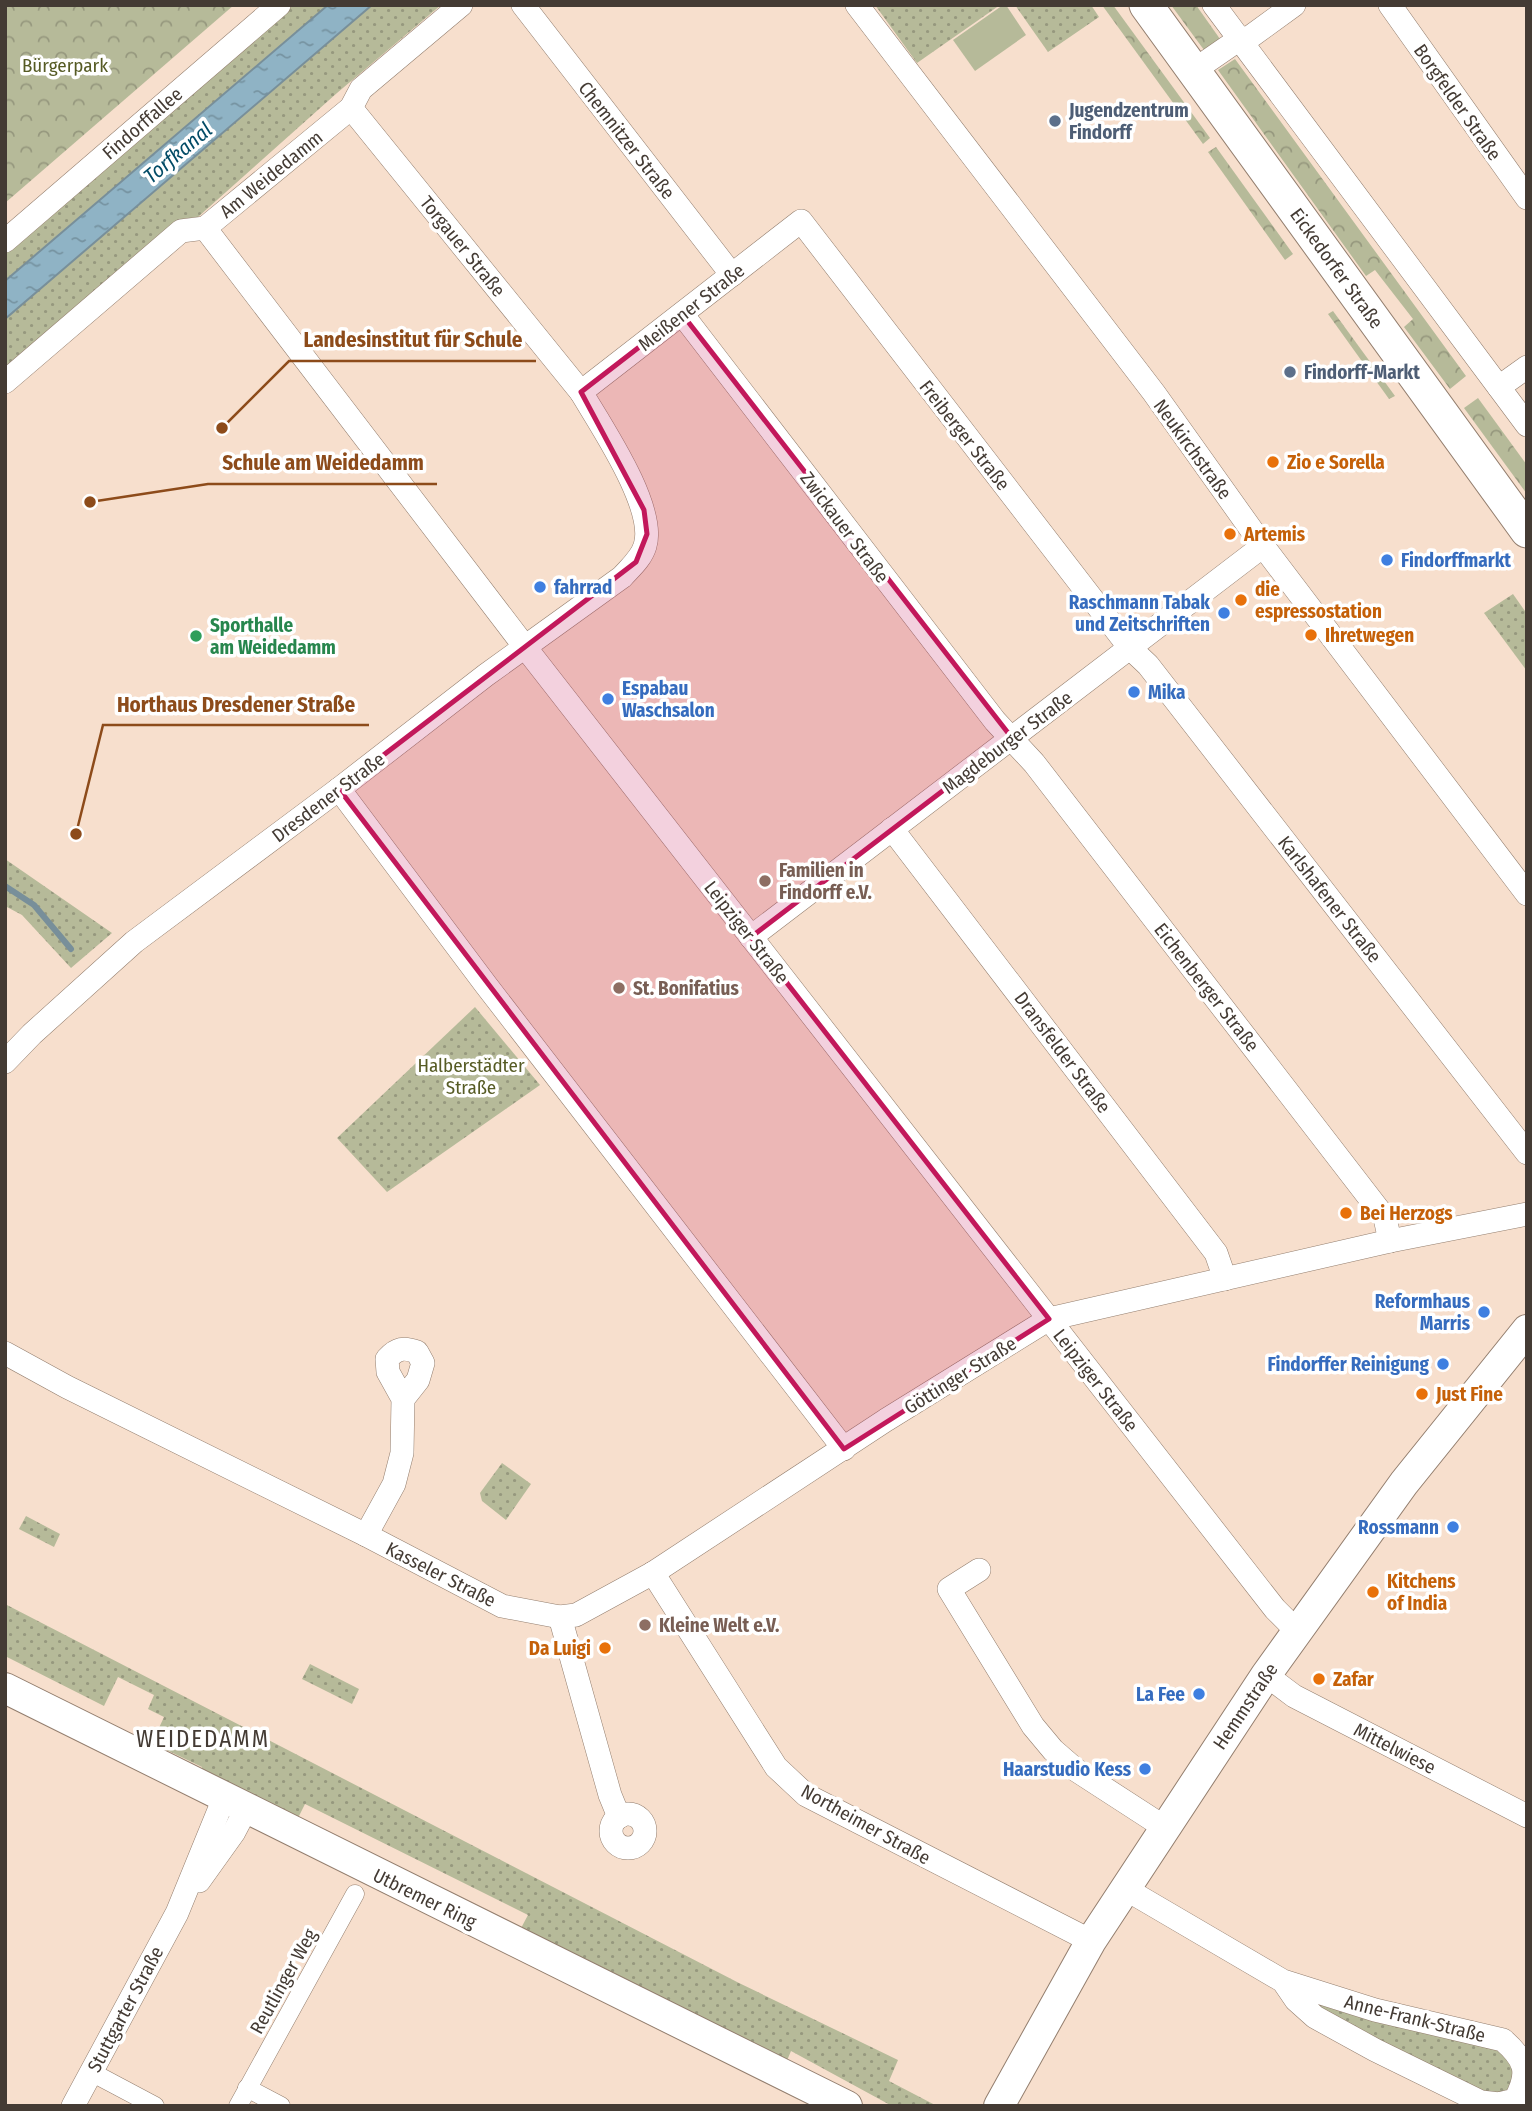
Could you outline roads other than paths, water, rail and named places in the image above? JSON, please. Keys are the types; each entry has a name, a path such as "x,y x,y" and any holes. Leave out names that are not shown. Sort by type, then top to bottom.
{"main road":[{"name":"Eickedorfer Straße","path":"1146,5 1527,531"}],"street":[{"name":"Findorffallee","path":"5,241 279,5"},
{"name":"Am Weidedamm","path":"5,382 181,232 205,228 351,108 361,89 461,5"},
{"name":"Chemnitzer Straße","path":"523,5 732,275"},
{"name":"Neukirchstraße","path":"857,5 1154,393 1263,546 1527,894"},
{"path":"1214,5 1527,425"},
{"path":"1193,71 1238,40 1250,37 1294,5"},
{"name":"Borgfelder Straße","path":"1390,5 1527,198"},
{"name":"Torgauer Straße","path":"351,108 581,392 635,490 644,510 646,534"},
{"name":"Meißener Straße","path":"581,392 801,221"},
{"name":"Freiberger Straße","path":"801,221 1130,648"},
{"name":"Leipziger Straße","path":"205,228 525,647 1275,1609 1297,1631"},
{"name":"Zwickauer Straße","path":"682,314 995,721 1012,738"},
{"path":"1499,387 1527,367"},
{"name":"Dresdener Straße","path":"5,1062 32,1034 134,942 622,577 645,547 646,534"},
{"name":"Magdeburger Straße","path":"751,937 1263,546"},
{"name":"Karlshafener Straße","path":"1130,648 1148,665 1527,1153"},
{"name":"Eichenberger Straße","path":"1012,738 1043,774 1385,1218 1391,1241"},
{"path":"339,789 486,985 844,1449"},
{"name":"Dransfelder Straße","path":"892,829 1216,1253 1225,1279"},
{"name":"Göttinger Straße","path":"560,1617 576,1615 653,1573 1049,1319 1391,1241 1527,1213"},
{"name":"Hemmstraße","path":"999,2106 1091,1941 1266,1675 1404,1483 1527,1330"},
{"name":"Kasseler Straße","path":"5,1353 502,1606 560,1617"},
{"name":"Kasseler Straße","path":"366,1535 394,1484 402,1453 403,1399"},
{"path":"979,1570 949,1589 1034,1726 1053,1750 1076,1770 1164,1827"},
{"name":"Northeimer Straße","path":"653,1573 776,1767 806,1795 1091,1941"},
{"path":"560,1617 610,1795 619,1817"},
{"name":"Mittelwiese","path":"1266,1675 1294,1696 1527,1816"},
{"name":"Utbremer Ring","path":"5,1688 847,2106"},
{"name":"Stuttgarter Straße","path":"73,2106 177,1913 234,1832 235,1804"},
{"name":"Anne-Frank-Straße","path":"1124,1888 1283,1981 1376,2010 1503,2040 1517,2052 1524,2068 1524,2085 1516,2100 1499,2104 1481,2102 1315,2017 1296,2000 1283,1981"},
{"name":"Reutlinger Weg","path":"237,2106 355,1894"},
{"path":"91,2073 155,2106"},
{"path":"247,2088 281,2106"}],"water":[{"name":"Torfkanal","path":"328,5 372,5 5,319 5,281"}],"waterway":[{"path":"5,886 34,905 71,949"}],"place":[{"name":"Jugendzentrum Findorff","path":"1055,121"},
{"name":"Findorff-Markt","path":"1290,372"},
{"name":"Landesinstitut für Schule","path":"222,428"},
{"name":"Zio e Sorella","path":"1273,462"},
{"name":"Schule am Weidedamm","path":"90,502"},
{"name":"Artemis","path":"1230,534"},
{"name":"Findorffmarkt","path":"1387,560"},
{"name":"fahrrad","path":"540,587"},
{"name":"die espressostation","path":"1241,600"},
{"name":"Raschmann Tabak und Zeitschriften","path":"1224,613"},
{"name":"Ihretwegen","path":"1311,635"},
{"name":"Sporthalle am Weidedamm","path":"196,636"},
{"name":"Mika","path":"1134,692"},
{"name":"Espabau Waschsalon","path":"608,699"},
{"name":"Horthaus Dresdener Straße","path":"76,834"},
{"name":"Familien in Findorff e.V.","path":"765,881"},
{"name":"St. Bonifatius","path":"619,988"},
{"name":"Bei Herzogs","path":"1346,1213"},
{"name":"Reformhaus Marris","path":"1484,1312"},
{"name":"Findorffer Reinigung","path":"1443,1364"},
{"name":"Just Fine","path":"1422,1394"},
{"name":"Rossmann","path":"1453,1527"},
{"name":"Kitchens of India","path":"1373,1592"},
{"name":"Kleine Welt e.V.","path":"645,1625"},
{"name":"Da Luigi","path":"605,1648"},
{"name":"Zafar","path":"1319,1679"},
{"name":"La Fee","path":"1199,1694"},
{"name":"Haarstudio Kess","path":"1145,1769"}],"district":[{"name":"WEIDEDAMM","path":"203,1739"}],"park label":[{"name":"Bürgerpark","path":"65,65"},
{"name":"Halberstädter Straße","path":"471,1076"}]}
